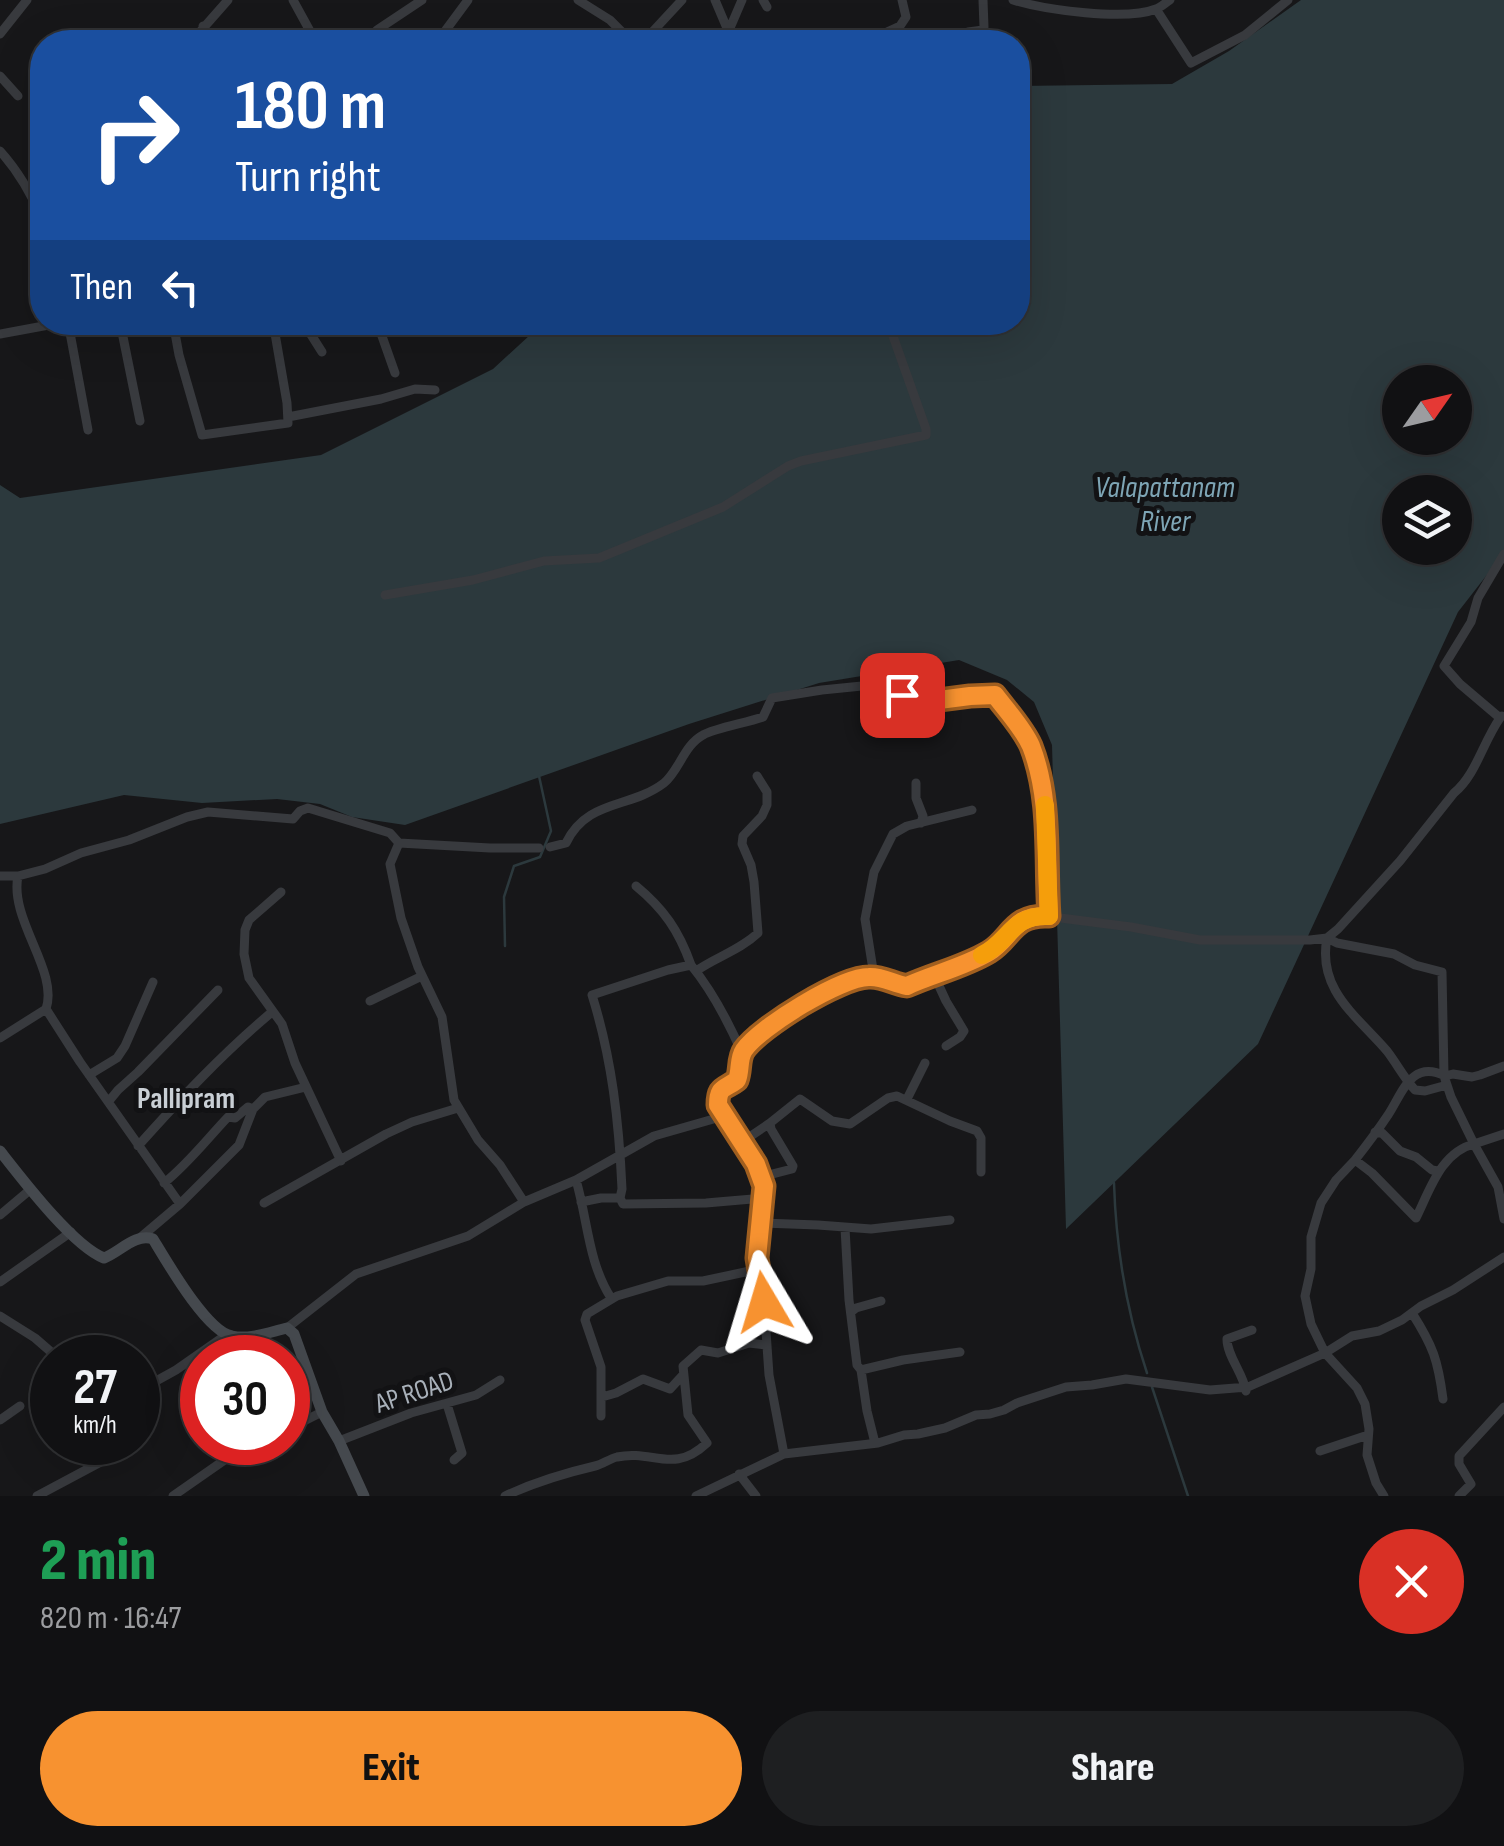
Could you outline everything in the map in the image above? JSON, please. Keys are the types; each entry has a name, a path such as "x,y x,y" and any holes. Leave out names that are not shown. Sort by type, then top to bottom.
{"main road":[{"path":"0,1150 93,1254 104,1258 141,1237 152,1239 189,1295 226,1335"},
{"path":"257,1335 287,1328 294,1334 322,1412 364,1496"}],"street":[{"path":"0,34 27,0"},
{"path":"200,30 228,0"},
{"path":"293,0 309,30"},
{"path":"377,30 422,0"},
{"path":"446,30 468,0"},
{"path":"578,0 620,30"},
{"path":"655,30 682,0"},
{"path":"716,0 725,30"},
{"path":"730,30 742,0"},
{"path":"891,30 906,17 902,0"},
{"path":"982,0 983,30"},
{"path":"1013,0 1130,14 1156,9 1170,0"},
{"path":"1156,9 1191,62 1245,35 1288,0"},
{"path":"203,26 205,30"},
{"path":"0,76 18,96"},
{"path":"0,151 30,190"},
{"path":"0,334 30,329"},
{"path":"70,335 88,430"},
{"path":"123,335 140,421"},
{"path":"176,335 202,434 288,422 275,335"},
{"path":"311,335 322,352"},
{"path":"382,335 395,373"},
{"path":"385,595 472,580 544,561 599,558 723,507 800,461 926,436 893,335"},
{"path":"288,417 415,389 436,390"},
{"path":"1504,554 1478,598 1471,622 1444,666 1460,684 1502,716 1462,786 1389,874 1327,938 1324,954 1330,982 1356,1020 1419,1091 1452,1074 1472,1077 1504,1066"},
{"path":"0,876 45,869 81,853 208,812 293,819 308,808 390,833 399,843 544,848 566,842 574,825 589,815 666,782 706,732 763,717 772,698 892,684 908,704 995,695 1030,742 1046,814 1049,916"},
{"path":"620,1198 621,1155 612,1074 592,995 668,970 693,968 758,933 754,882 742,844 743,836 767,805 767,792 757,776"},
{"path":"916,783 921,823"},
{"path":"874,976 865,919 874,872 893,834 908,826 972,810"},
{"path":"399,843 390,864 401,918 442,1017 454,1100 524,1202"},
{"path":"0,1038 46,1009 50,998 19,907 18,876"},
{"path":"636,886 670,920 693,968 728,1020 742,1053"},
{"path":"280,892 249,920 244,954 250,978 282,1024 295,1063 340,1161"},
{"path":"784,1454 769,1375 757,1258 765,1198 756,1164 724,1116 718,1095 737,1080 742,1053 765,1028 837,985 874,976 907,986 992,951 1013,926 1038,916 1200,940 1327,938 1394,954 1442,972 1445,1079 1498,1188 1504,1219"},
{"path":"934,975 964,1031 946,1046"},
{"path":"370,1001 422,976"},
{"path":"89,1075 117,1058 153,982"},
{"path":"109,1102 218,990"},
{"path":"46,1009 180,1204"},
{"path":"138,1146 220,1058 272,1012"},
{"path":"907,1099 925,1063"},
{"path":"1384,1496 1367,1455 1365,1404 1357,1388 1325,1353 1311,1324 1304,1296 1311,1268 1311,1238 1321,1202 1389,1114 1408,1082 1427,1073 1445,1079"},
{"path":"141,1237 169,1216 239,1145 253,1109 265,1097 306,1087"},
{"path":"742,1142 800,1099 832,1121 850,1124 893,1096 976,1131 981,1138 981,1172"},
{"path":"164,1182 182,1168 228,1117 235,1118 248,1107 253,1109"},
{"path":"264,1202 386,1134 458,1108"},
{"path":"287,1328 356,1274 468,1236 524,1202 576,1180 654,1136 724,1116"},
{"path":"761,1177 793,1166 770,1123"},
{"path":"1375,1132 1438,1171"},
{"path":"1355,1160 1416,1218 1438,1171 1464,1146 1504,1134"},
{"path":"576,1180 590,1250 611,1298"},
{"path":"0,1215 31,1189"},
{"path":"581,1202 620,1198 627,1206 765,1198"},
{"path":"762,1223 894,1228 950,1220"},
{"path":"845,1228 857,1365 875,1444"},
{"path":"0,1282 70,1232"},
{"path":"696,1496 784,1454 875,1444 904,1434 945,1428 968,1417 990,1414 1066,1387 1126,1379 1210,1390 1246,1389 1325,1353 1352,1336 1379,1332 1504,1257"},
{"path":"602,1416 601,1368 585,1317 611,1298 668,1281 703,1281 759,1269"},
{"path":"852,1312 881,1301"},
{"path":"1412,1313 1431,1343 1443,1399"},
{"path":"0,1316 30,1335"},
{"path":"1246,1389 1226,1345 1232,1336 1252,1330"},
{"path":"505,1496 528,1491 581,1468 601,1465 610,1458 675,1461 703,1448 708,1443 688,1415 683,1366 701,1350 718,1353 748,1343 767,1345"},
{"path":"861,1370 960,1352"},
{"path":"602,1398 648,1379 670,1389 682,1376"},
{"name":"AP ROAD","path":"339,1440 411,1413 476,1395 500,1380"},
{"path":"447,1404 462,1453 454,1460"},
{"path":"0,1420 20,1406"},
{"path":"1459,1496 1471,1484 1458,1464 1459,1456 1504,1407"},
{"path":"310,1418 322,1412"},
{"path":"1320,1450 1368,1435"},
{"path":"37,1496 95,1465"},
{"path":"173,1496 219,1465"},
{"path":"739,1474 756,1496"}],"water":[{"name":"Valapattanam River","path":"1301,0 1504,0 1504,553 1458,612 1258,1044 1066,1229 1052,745 1034,702 1007,680 959,660 819,683 689,724 405,825 352,817 320,804 277,799 202,803 124,795 0,824 0,485 20,498 321,455 493,369 530,335 1030,335 1030,86 1172,84 1229,51"}],"waterway":[{"path":"505,946 504,897 514,866 540,857 551,831 539,776"},
{"path":"1114,1183 1124,1280 1147,1373"},
{"path":"1152,1387 1188,1496"}],"slow traffic":[{"path":"982,955 992,951 1013,926 1049,916 1045,805"}],"district":[{"name":"Pallipram","path":"186,1098"}],"route":[{"path":"764,1302 757,1258 764,1186 756,1164 718,1105 721,1089 740,1075 740,1055 765,1028 837,985 874,976 907,986 992,951 1013,926 1049,916 1046,814 1030,742 995,695 908,704 902,695"}]}
